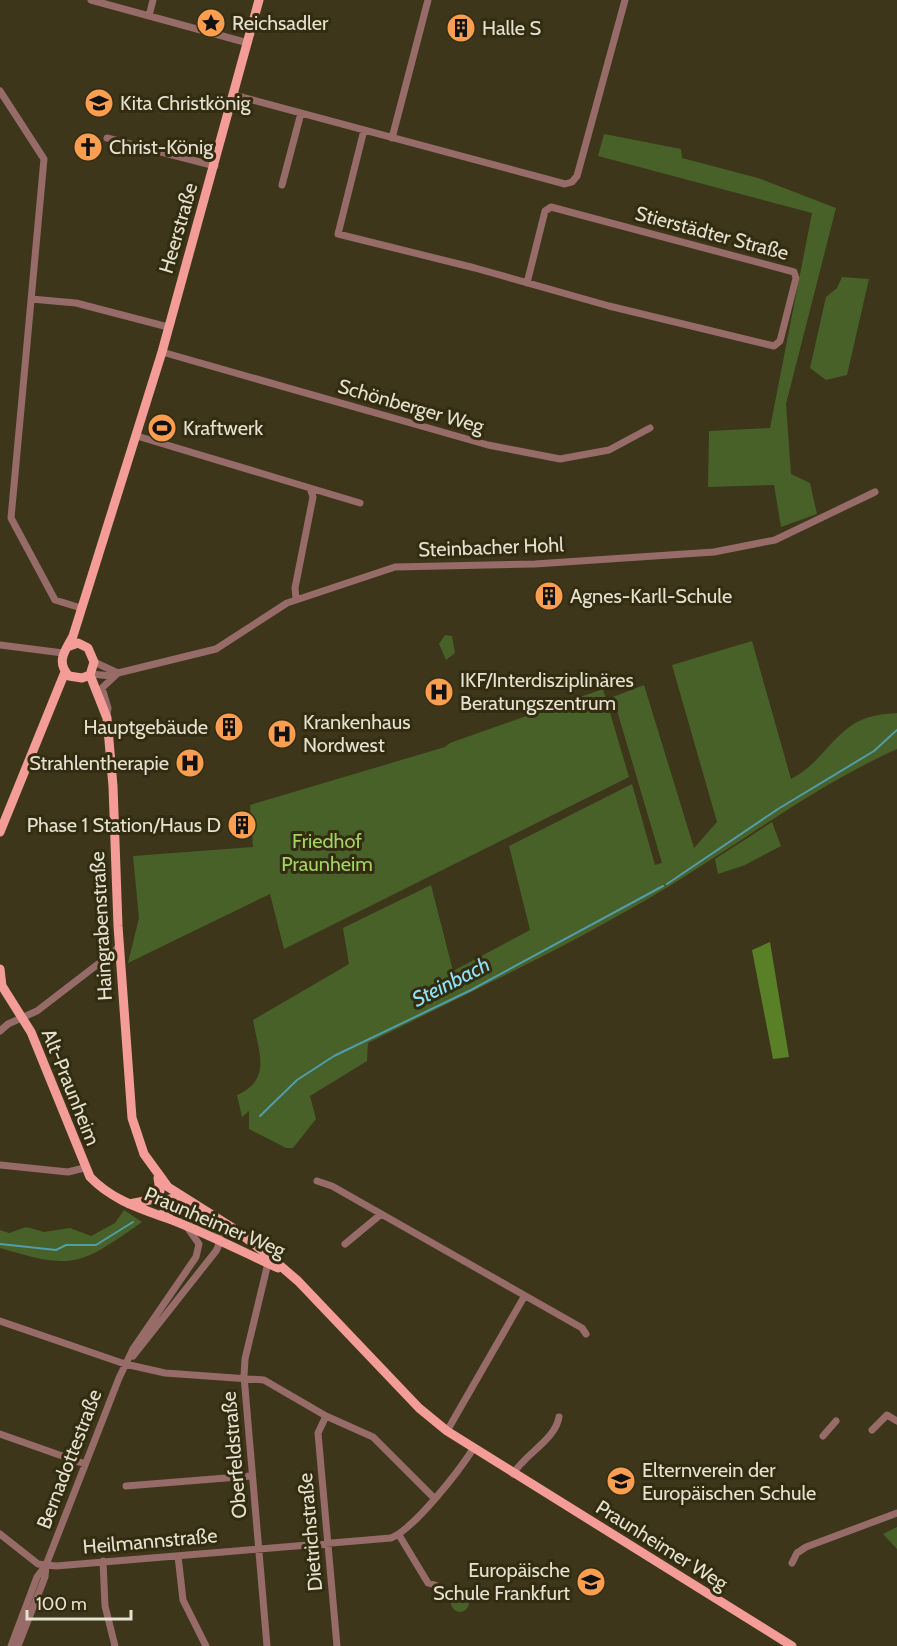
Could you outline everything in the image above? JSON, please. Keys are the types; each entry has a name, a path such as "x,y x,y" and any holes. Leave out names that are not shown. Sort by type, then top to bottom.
{"main road":[{"name":"Heerstraße","path":"65,650 81,608 162,352 259,0"},
{"path":"65,672 79,679 90,674 94,662 91,652 84,644 80,627 81,608"},
{"path":"1,828 31,762 65,672 61,660 65,650 84,644"},
{"name":"Haingrabenstraße","path":"90,674 107,718 132,1118 141,1148 156,1172"},
{"name":"Alt-Praunheim","path":"0,969 2,986 32,1032 84,1168 99,1187 127,1203"},
{"path":"127,1203 155,1199 161,1184 156,1172"},
{"name":"Praunheimer Weg","path":"156,1172 168,1187 256,1245 289,1273 419,1408 447,1431 792,1646"},
{"path":"171,1220 164,1211 167,1200 173,1198 192,1203"},
{"name":"Praunheimer Weg","path":"127,1203 171,1220 289,1273"}],"street":[{"path":"91,0 248,43"},
{"path":"149,16 153,0"},
{"path":"392,138 428,0"},
{"path":"234,95 565,184 572,182 577,176 625,0"},
{"path":"0,91 44,159 11,518 56,600 81,608"},
{"path":"282,185 301,113"},
{"name":"Stierstädter Straße","path":"364,130 338,234 409,253 460,262 527,283 774,346 780,341 796,278 794,272 551,207 545,211 527,283"},
{"path":"107,138 214,166"},
{"path":"31,299 76,303 122,313 168,327"},
{"name":"Schönberger Weg","path":"162,352 488,445 560,459 609,450 650,428"},
{"path":"136,436 360,503"},
{"path":"296,599 295,588 313,496 310,489"},
{"name":"Steinbacher Hohl","path":"90,674 115,675 225,645 269,614 296,599 395,567 535,564 714,552 775,540 876,492"},
{"path":"0,645 65,650"},
{"path":"94,662 115,675 102,688 108,708 107,718"},
{"path":"0,1031 8,1024 37,1011 115,951 120,944"},
{"path":"0,1165 68,1172 84,1168"},
{"path":"317,1181 332,1186 582,1329 586,1334"},
{"path":"125,1365 211,1258 221,1242 219,1228 211,1214"},
{"path":"345,1244 380,1215"},
{"path":"125,1365 196,1257 199,1244 187,1227"},
{"name":"Oberfeldstraße","path":"267,1646 244,1376 245,1359 268,1263"},
{"path":"447,1431 524,1297"},
{"path":"0,1321 125,1365 165,1373 244,1376 264,1380 326,1416 373,1437 434,1498"},
{"name":"Bernadottestraße","path":"11,1646 37,1577 46,1565 125,1365"},
{"path":"872,1430 887,1415 897,1421"},
{"name":"Dietrichstraße","path":"326,1416 318,1433 337,1646"},
{"path":"513,1474 555,1428 559,1417"},
{"path":"823,1436 836,1420"},
{"path":"0,1434 85,1464"},
{"path":"438,1586 428,1583 399,1535 434,1498 473,1449"},
{"path":"126,1486 251,1476"},
{"path":"792,1563 797,1553 806,1547 897,1513"},
{"name":"Bernadottestraße","path":"0,1534 28,1558 46,1565"},
{"name":"Heilmannstraße","path":"46,1565 391,1538 399,1535"},
{"path":"178,1556 183,1600 206,1646"},
{"path":"103,1561 105,1606 115,1646"},
{"name":"Bernadottestraße","path":"18,1646 45,1577 46,1565"}],"green space":[{"path":"604,134 681,149 682,158 758,178 836,208 786,404 791,474 810,483 817,514 781,527 774,485 708,487 709,431 770,428 812,213 598,156"},
{"path":"842,277 869,279 847,375 826,380 810,368 826,297 837,288"},
{"path":"445,635 452,636 455,653 446,660 439,644"},
{"path":"752,641 791,779 808,767 844,731 868,718 897,713 897,749 838,779 634,907 521,967 368,1043 367,1061 310,1096 316,1119 293,1148 286,1148 249,1129 249,1111 242,1117 237,1095 255,1081 259,1072 260,1053 253,1020 349,964 343,928 431,885 453,971 530,930 509,846 632,784 655,865 662,863 613,697 644,685 694,848 717,822 672,665"},
{"name":"Friedhof Praunheim","path":"603,689 629,777 284,949 270,894 128,963 139,918 133,856 253,847 250,805 445,747 450,743"},
{"path":"772,822 781,846 745,865 718,874 715,859"},
{"path":"770,942 789,1057 773,1059 752,950"},
{"path":"177,1201 211,1219 217,1235 168,1212 168,1204"},
{"path":"124,1210 142,1222 104,1248 75,1260 44,1259 0,1248 0,1230 9,1233 26,1227 44,1232 70,1228 91,1236 115,1223"},
{"path":"897,1527 897,1549 883,1534"},
{"path":"460,1594 466,1597 469,1603 466,1609 460,1612 454,1609 451,1603 454,1597"}],"waterway":[{"name":"Steinbach","path":"667,884 778,809 874,751 897,730"},
{"name":"Steinbach","path":"260,1116 297,1080 334,1056 471,990 663,886"},
{"name":"Steinbach","path":"0,1244 56,1250 66,1245 96,1245 133,1222"}],"place":[{"name":"Reichsadler","path":"211,23"},
{"name":"Halle S","path":"461,28"},
{"name":"Kita Christkönig","path":"99,103"},
{"name":"Christ-König","path":"88,147"},
{"name":"Kraftwerk","path":"162,428"},
{"name":"Agnes-Karll-Schule","path":"549,596"},
{"name":"IKF/Interdisziplinäres Beratungszentrum","path":"439,692"},
{"name":"Hauptgebäude","path":"229,727"},
{"name":"Krankenhaus Nordwest","path":"282,734"},
{"name":"Strahlentherapie","path":"190,763"},
{"name":"Phase 1 Station/Haus D","path":"242,825"},
{"name":"Elternverein der Europäischen Schule","path":"621,1481"},
{"name":"Europäische Schule Frankfurt","path":"591,1582"}]}
